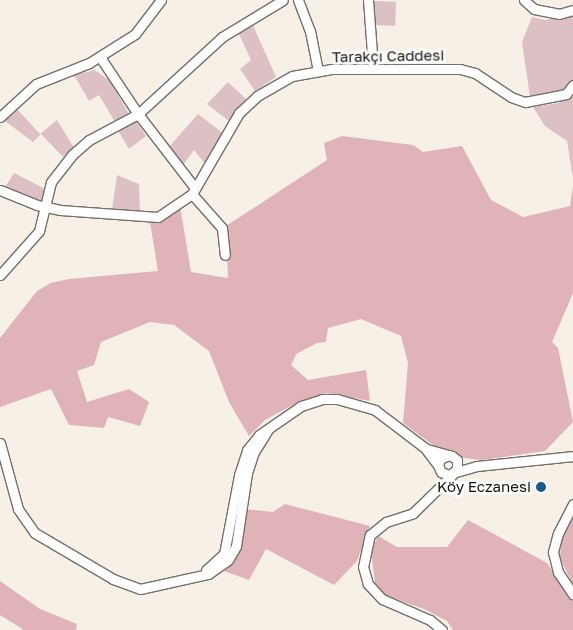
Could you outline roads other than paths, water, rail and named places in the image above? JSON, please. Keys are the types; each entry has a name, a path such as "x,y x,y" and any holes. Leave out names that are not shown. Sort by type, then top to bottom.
{"street":[{"path":"0,117 36,84 100,57 135,34 161,0"},
{"path":"0,275 39,231 51,182 67,160 90,140 138,114 222,37 283,0"},
{"path":"298,0 310,31 318,72"},
{"path":"368,0 373,67"},
{"path":"524,0 534,9 559,14 573,10"},
{"path":"100,57 138,114 222,228 225,256"},
{"name":"Tarakçı Caddesi","path":"0,190 46,207 107,215 158,217 194,191 239,113 257,96 292,76 373,67 460,69 475,73 511,97 525,102 569,93 573,85"},
{"path":"0,443 18,509 35,533 132,588 140,589 197,576 220,568 236,546 247,474 254,452 268,430 301,406 322,399 338,399 375,410 425,448 443,474 454,473 477,466 573,456"},
{"path":"425,448 477,466"},
{"path":"560,457 573,464"},
{"path":"434,490 440,459 453,458"},
{"path":"453,458 454,473"},
{"path":"442,630 430,620 382,599 368,584 363,567 370,535 386,522 414,513 434,490 454,473"},
{"path":"573,504 558,533 553,552 558,572 573,594"}],"place":[{"name":"Köy Eczanesi","path":"541,487"}]}
